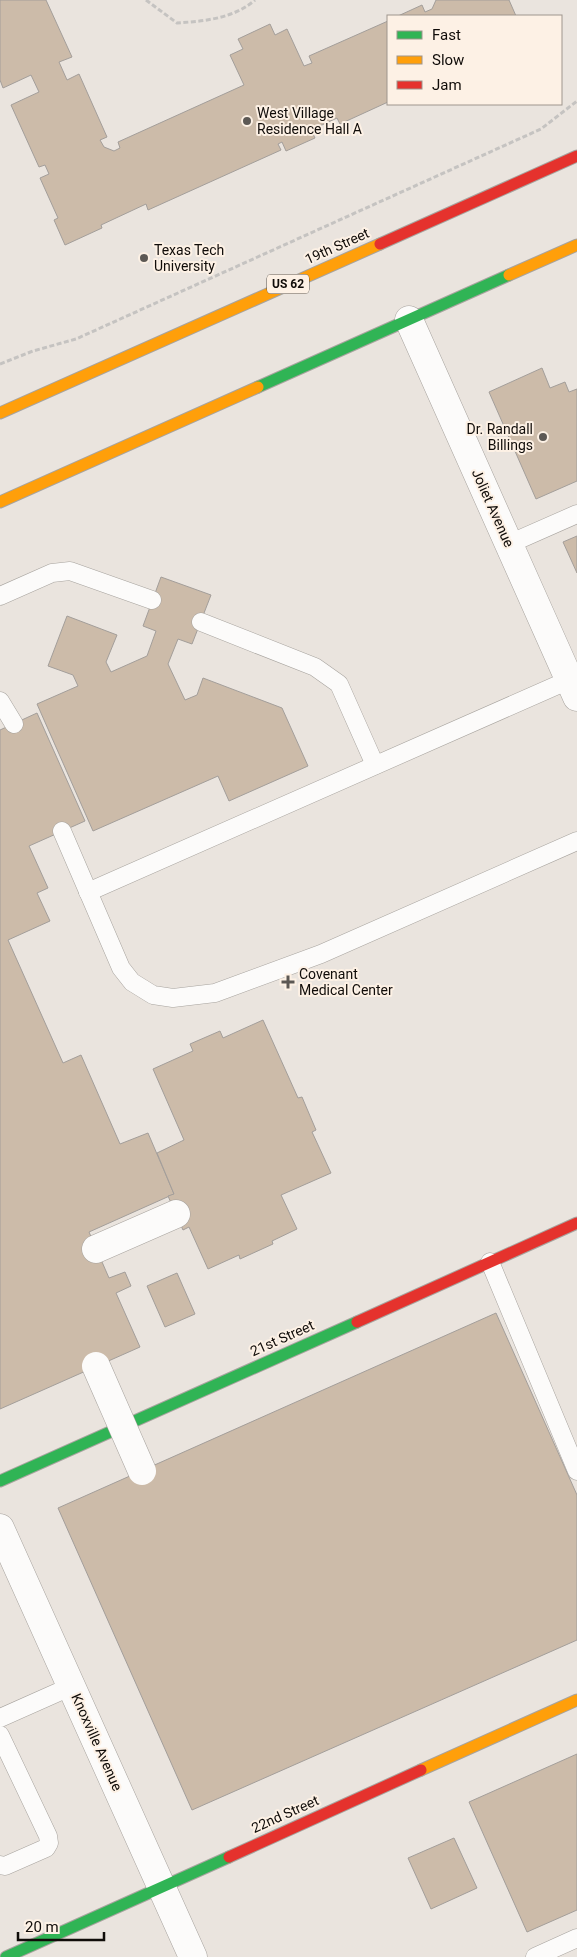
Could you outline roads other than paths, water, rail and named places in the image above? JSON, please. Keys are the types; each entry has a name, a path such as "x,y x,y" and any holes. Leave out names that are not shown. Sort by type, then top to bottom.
{"main road":[{"name":"19th Street","path":"0,413 577,156"},
{"path":"0,502 577,245"},
{"path":"0,418 30,399"},
{"name":"21st Street","path":"0,1481 577,1223"},
{"name":"22nd Street","path":"6,1957 577,1700"}],"street":[{"name":"Joliet Avenue","path":"409,320 573,688"},
{"path":"96,1249 176,1214"},
{"path":"96,1366 142,1471"},
{"name":"Knoxville Avenue","path":"0,1528 193,1957"}],"lane":[{"path":"509,544 577,514"},
{"path":"0,596 52,573 70,571 152,600"},
{"path":"201,622 316,667 339,684 375,764"},
{"path":"88,892 375,764 573,688"},
{"path":"0,701 14,724"},
{"path":"62,832 121,968 132,982 153,994 173,998 215,992 321,954 577,841"},
{"path":"490,1262 575,1463"},
{"path":"0,1718 72,1686"},
{"path":"0,1735 48,1836 49,1843 46,1848 5,1866 0,1865"},
{"path":"535,1957 577,1938"}],"place":[{"name":"West Village Residence Hall A","path":"247,121"},
{"name":"Texas Tech University","path":"144,258"},
{"name":"Dr. Randall Billings","path":"543,437"},
{"name":"Covenant Medical Center","path":"288,982"}]}
